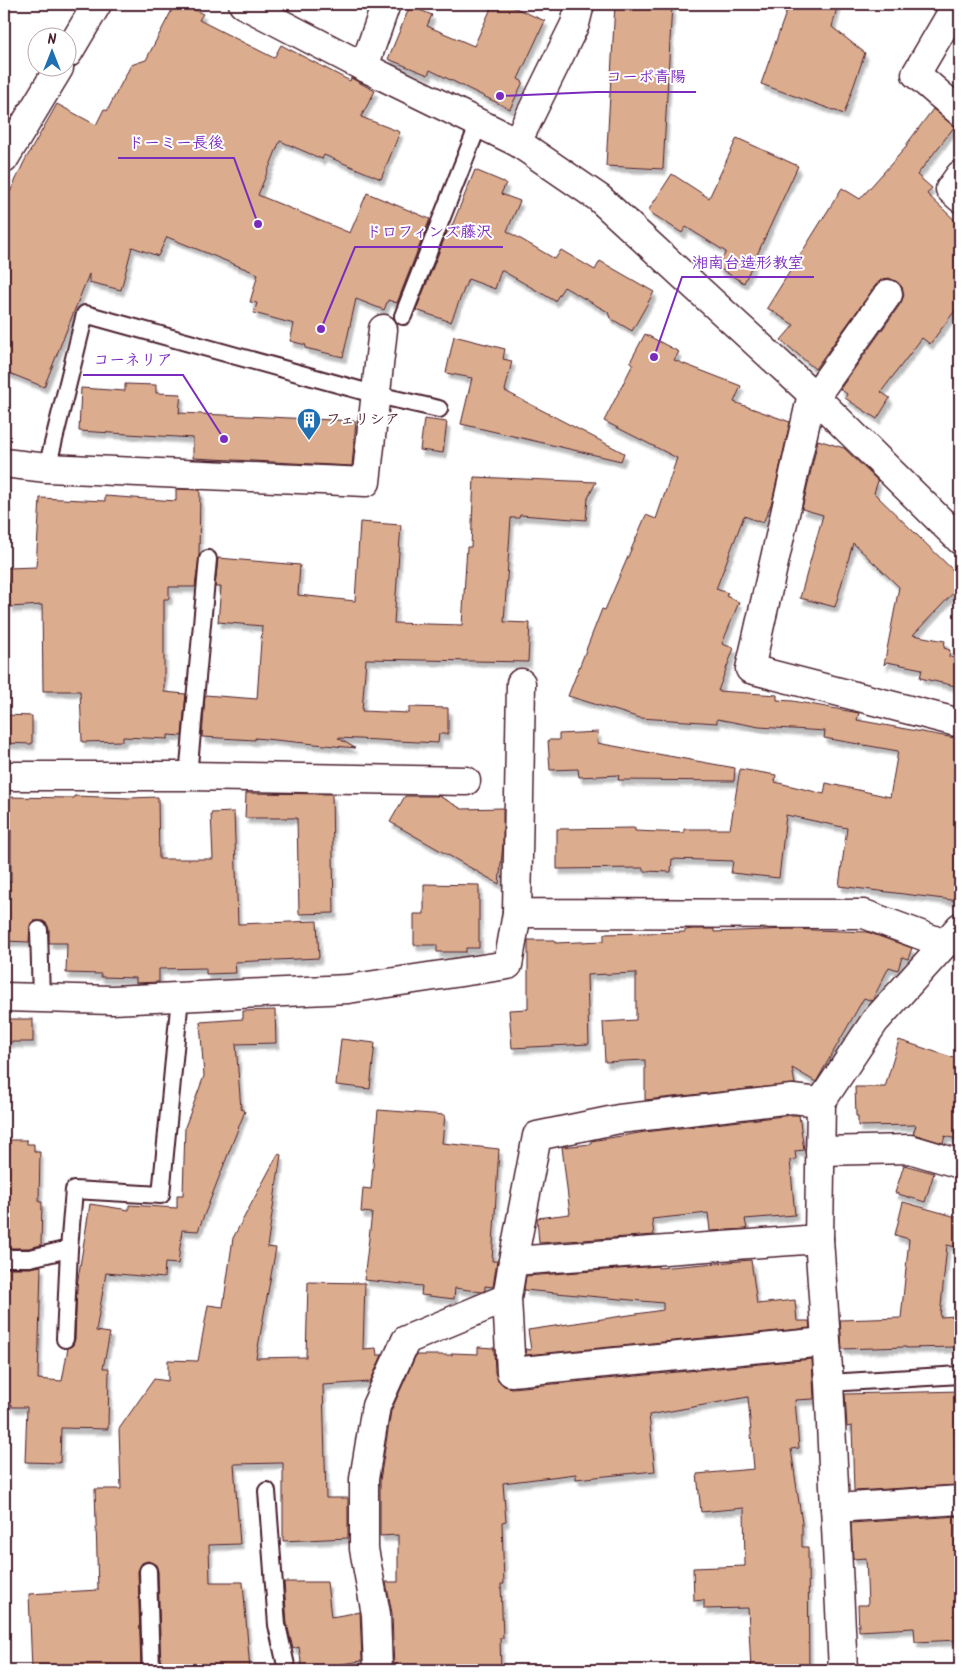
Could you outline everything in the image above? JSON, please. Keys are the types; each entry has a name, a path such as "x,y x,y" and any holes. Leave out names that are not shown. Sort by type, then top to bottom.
{"street":[{"path":"78,36 97,4"},
{"path":"243,4 364,67 517,142 599,198 814,396 960,540"},
{"path":"364,67 386,4"},
{"path":"517,142 575,24 580,4"},
{"path":"957,4 916,74 960,112"},
{"path":"4,160 11,135 52,78"},
{"path":"960,175 950,188 960,198"},
{"path":"888,294 814,396 750,669 960,723"},
{"path":"4,463 47,468 366,482 377,395 393,322"},
{"path":"4,997 112,1000 348,989 508,965 517,913 522,683"},
{"path":"4,776 188,776 466,781"},
{"path":"517,913 864,914 953,936 875,1021 821,1102 819,1239 829,1383 844,1670"},
{"path":"821,1102 792,1099 619,1118 536,1136 507,1298 511,1372 825,1342"},
{"path":"820,1151 910,1149 960,1164"},
{"path":"513,1261 819,1239"},
{"path":"378,1670 376,1614 364,1549 364,1478 376,1406 406,1340 507,1298"},
{"path":"835,1508 960,1500"}],"lane":[{"path":"393,322 479,123"},
{"path":"47,468 86,314 377,395 439,409"},
{"path":"188,776 208,559"},
{"path":"39,930 40,998"},
{"path":"65,1339 74,1190 161,1195 180,997"},
{"path":"4,1258 30,1258 69,1249"},
{"path":"829,1383 960,1375"},
{"path":"267,1492 276,1625 287,1670"},
{"path":"148,1571 151,1670"}],"building":[{"path":"175,4 183,4 203,14 199,20 274,58 281,45 350,81 351,78 375,91 361,117 400,132 381,179 324,155 322,159 280,141 258,195 350,233 367,193 430,219 397,303 388,300 384,310 356,299 343,357 305,348 306,345 290,341 294,324 254,313 257,303 250,302 258,274 167,237 158,256 132,247 121,290 89,282 89,274 44,387 4,371 4,205 24,162 57,104 96,125 104,109 107,111 131,65 146,60"},
{"path":"493,4 506,4 545,21 518,79 523,82 510,109 430,70 428,75 388,59 410,6 432,15 427,26 474,46"},
{"path":"615,4 672,4 663,169 606,166"},
{"path":"789,4 838,4 832,27 865,53 844,114 761,84"},
{"path":"933,109 955,126 917,175 932,188 927,194 960,225 960,304 930,344 922,338 881,392 890,398 877,419 845,398 847,394 840,389 901,303 904,295 902,287 889,278 881,280 815,369 781,340 794,325 767,308 842,188 860,199 907,146"},
{"path":"737,138 798,166 744,283 717,267 726,252 686,227 682,233 648,211 672,174 709,198"},
{"path":"475,170 506,183 501,194 520,201 507,231 555,259 561,250 595,270 600,261 654,292 632,331 610,318 608,312 564,287 555,301 501,270 495,289 468,279 451,322 416,310 449,227 451,228"},
{"path":"645,334 679,352 674,360 741,386 734,402 790,422 772,502 763,523 744,516 716,589 728,593 726,596 739,602 722,644 734,648 718,691 777,695 777,700 793,701 859,713 857,720 960,739 960,901 839,886 847,828 786,815 779,878 731,873 733,861 672,859 671,872 643,871 643,868 557,869 557,829 635,828 635,831 684,833 684,829 730,829 740,769 776,775 775,782 824,794 826,783 890,797 898,751 824,738 825,731 759,727 717,719 717,723 640,718 568,696 602,609 605,610 646,515 656,519 677,458 604,421 633,364 630,362"},
{"path":"454,336 505,349 503,359 512,361 505,391 624,453 621,461 461,424 472,378 446,373"},
{"path":"125,384 156,385 156,393 181,394 179,413 356,421 352,466 193,458 193,438 79,431 81,388 125,391"},
{"path":"424,419 447,422 443,453 420,450"},
{"path":"818,440 844,448 878,481 874,493 960,577 960,586 913,635 945,641 944,648 950,650 949,657 960,659 960,687 920,678 922,669 887,662 884,665 899,587 853,543 835,607 800,598 823,515 802,509"},
{"path":"474,477 596,482 588,498 586,520 520,515 519,518 511,518 504,622 530,623 528,662 366,659 362,711 409,713 409,707 448,708 448,734 439,734 438,743 338,738 355,748 255,738 255,740 202,737 205,695 257,699 262,626 218,622 221,587 215,587 218,558 300,565 298,595 355,601 360,522 401,525 394,623 462,625 467,547 471,547"},
{"path":"176,489 200,490 199,557 195,587 169,587 169,599 164,599 164,692 186,694 182,736 168,735 168,739 123,737 123,741 82,742 80,691 43,691 42,605 10,607 7,568 36,567 40,498 105,501 105,496 176,501"},
{"path":"4,715 32,716 32,744 4,743"},
{"path":"598,732 597,743 735,768 734,781 618,780 619,775 579,777 578,769 550,770 548,740 559,740 559,734"},
{"path":"246,793 332,794 334,913 299,914 297,818 245,818"},
{"path":"74,796 158,797 159,859 213,859 211,813 234,812 238,924 317,921 319,958 235,962 236,973 206,974 206,968 159,969 159,982 136,983 136,978 66,973 67,943 49,943 49,929 43,921 34,921 30,925 29,942 4,941 4,881 11,882 11,829 4,829 4,797 74,798"},
{"path":"405,796 439,796 462,809 503,808 503,844 499,884 390,822"},
{"path":"424,884 479,885 479,948 466,948 466,952 437,952 437,945 414,945 414,914 424,914"},
{"path":"714,929 714,932 790,929 867,932 912,948 908,959 902,957 898,970 889,967 872,1001 864,998 816,1082 792,1068 795,1084 645,1100 645,1060 605,1062 603,1022 636,1020 636,973 587,975 589,1044 512,1048 509,1010 528,1009 528,940 555,940 555,943 604,941 604,934 685,932 685,930"},
{"path":"275,1010 276,1043 236,1044 241,1109 245,1111 198,1231 182,1230 178,1264 165,1263 164,1278 106,1273 96,1331 110,1333 103,1368 109,1368 108,1429 61,1428 60,1463 25,1462 27,1407 12,1407 12,1404 4,1404 4,1268 41,1266 38,1379 62,1381 68,1348 73,1345 75,1339 77,1285 90,1204 129,1210 129,1205 177,1208 177,1195 183,1195 185,1127 204,1076 200,1022 243,1019 243,1011"},
{"path":"4,1019 33,1019 33,1042 4,1042"},
{"path":"341,1039 375,1043 370,1089 336,1085"},
{"path":"899,1040 960,1060 960,1140 945,1136 943,1143 913,1134 916,1125 858,1126 855,1087 885,1087"},
{"path":"378,1110 445,1115 442,1143 499,1149 492,1261 497,1261 493,1287 485,1286 485,1290 482,1292 455,1288 454,1299 421,1295 422,1286 364,1280 372,1213 361,1212 363,1188 371,1189"},
{"path":"799,1115 804,1150 795,1151 796,1159 790,1160 795,1215 745,1219 747,1229 710,1231 708,1213 652,1219 654,1235 539,1243 537,1218 570,1214 562,1147 591,1144 591,1141 645,1132"},
{"path":"4,1140 27,1140 27,1144 34,1144 34,1152 40,1152 39,1202 42,1202 41,1245 29,1248 4,1248"},
{"path":"278,1154 281,1155 267,1247 276,1248 256,1358 306,1357 308,1282 365,1283 363,1349 376,1348 377,1355 382,1355 370,1382 323,1385 326,1498 348,1498 348,1538 283,1541 283,1463 234,1464 240,1544 209,1545 210,1582 243,1582 250,1670 161,1670 158,1571 156,1565 148,1561 142,1563 138,1571 141,1670 32,1670 29,1594 98,1590 95,1489 121,1489 119,1429 154,1379 168,1381 168,1360 198,1361 208,1305 223,1307 233,1238"},
{"path":"904,1165 934,1173 925,1202 895,1193"},
{"path":"903,1202 960,1218 960,1248 947,1245 940,1317 956,1316 956,1347 842,1349 840,1320 901,1318 909,1239 895,1235"},
{"path":"751,1260 757,1304 795,1300 797,1321 809,1321 810,1328 526,1355 525,1349 531,1350 528,1330 663,1310 663,1303 524,1290 526,1276"},
{"path":"478,1347 494,1348 495,1373 498,1380 504,1386 512,1388 812,1359 814,1399 795,1400 799,1448 791,1449 802,1523 802,1547 808,1547 809,1670 751,1670 748,1608 704,1609 704,1600 694,1601 693,1568 745,1566 744,1508 701,1512 697,1474 754,1469 748,1397 649,1415 655,1471 576,1479 576,1474 503,1483 506,1521 502,1522 504,1584 501,1584 503,1638 500,1638 501,1670 394,1669 392,1613 386,1582 398,1582 398,1535 380,1536 380,1480 391,1411 416,1355 478,1354"},
{"path":"960,1391 960,1426 954,1427 956,1485 854,1491 852,1426 847,1427 845,1394"},
{"path":"959,1516 960,1551 956,1551 960,1640 915,1642 914,1628 859,1631 858,1605 868,1605 866,1558 853,1559 851,1523"},
{"path":"284,1582 327,1582 331,1617 360,1612 362,1661 335,1665 336,1670 302,1670 299,1647 293,1649 287,1624"}],"place":[{"name":"コーポ青陽","path":"500,96"},
{"name":"ドーミー長後","path":"258,224"},
{"name":"ドロフィンズ藤沢","path":"321,329"},
{"name":"湘南台造形教室","path":"654,357"},
{"name":"コーネリア","path":"224,439"},
{"name":"フェリシア","path":"309,441"}]}
